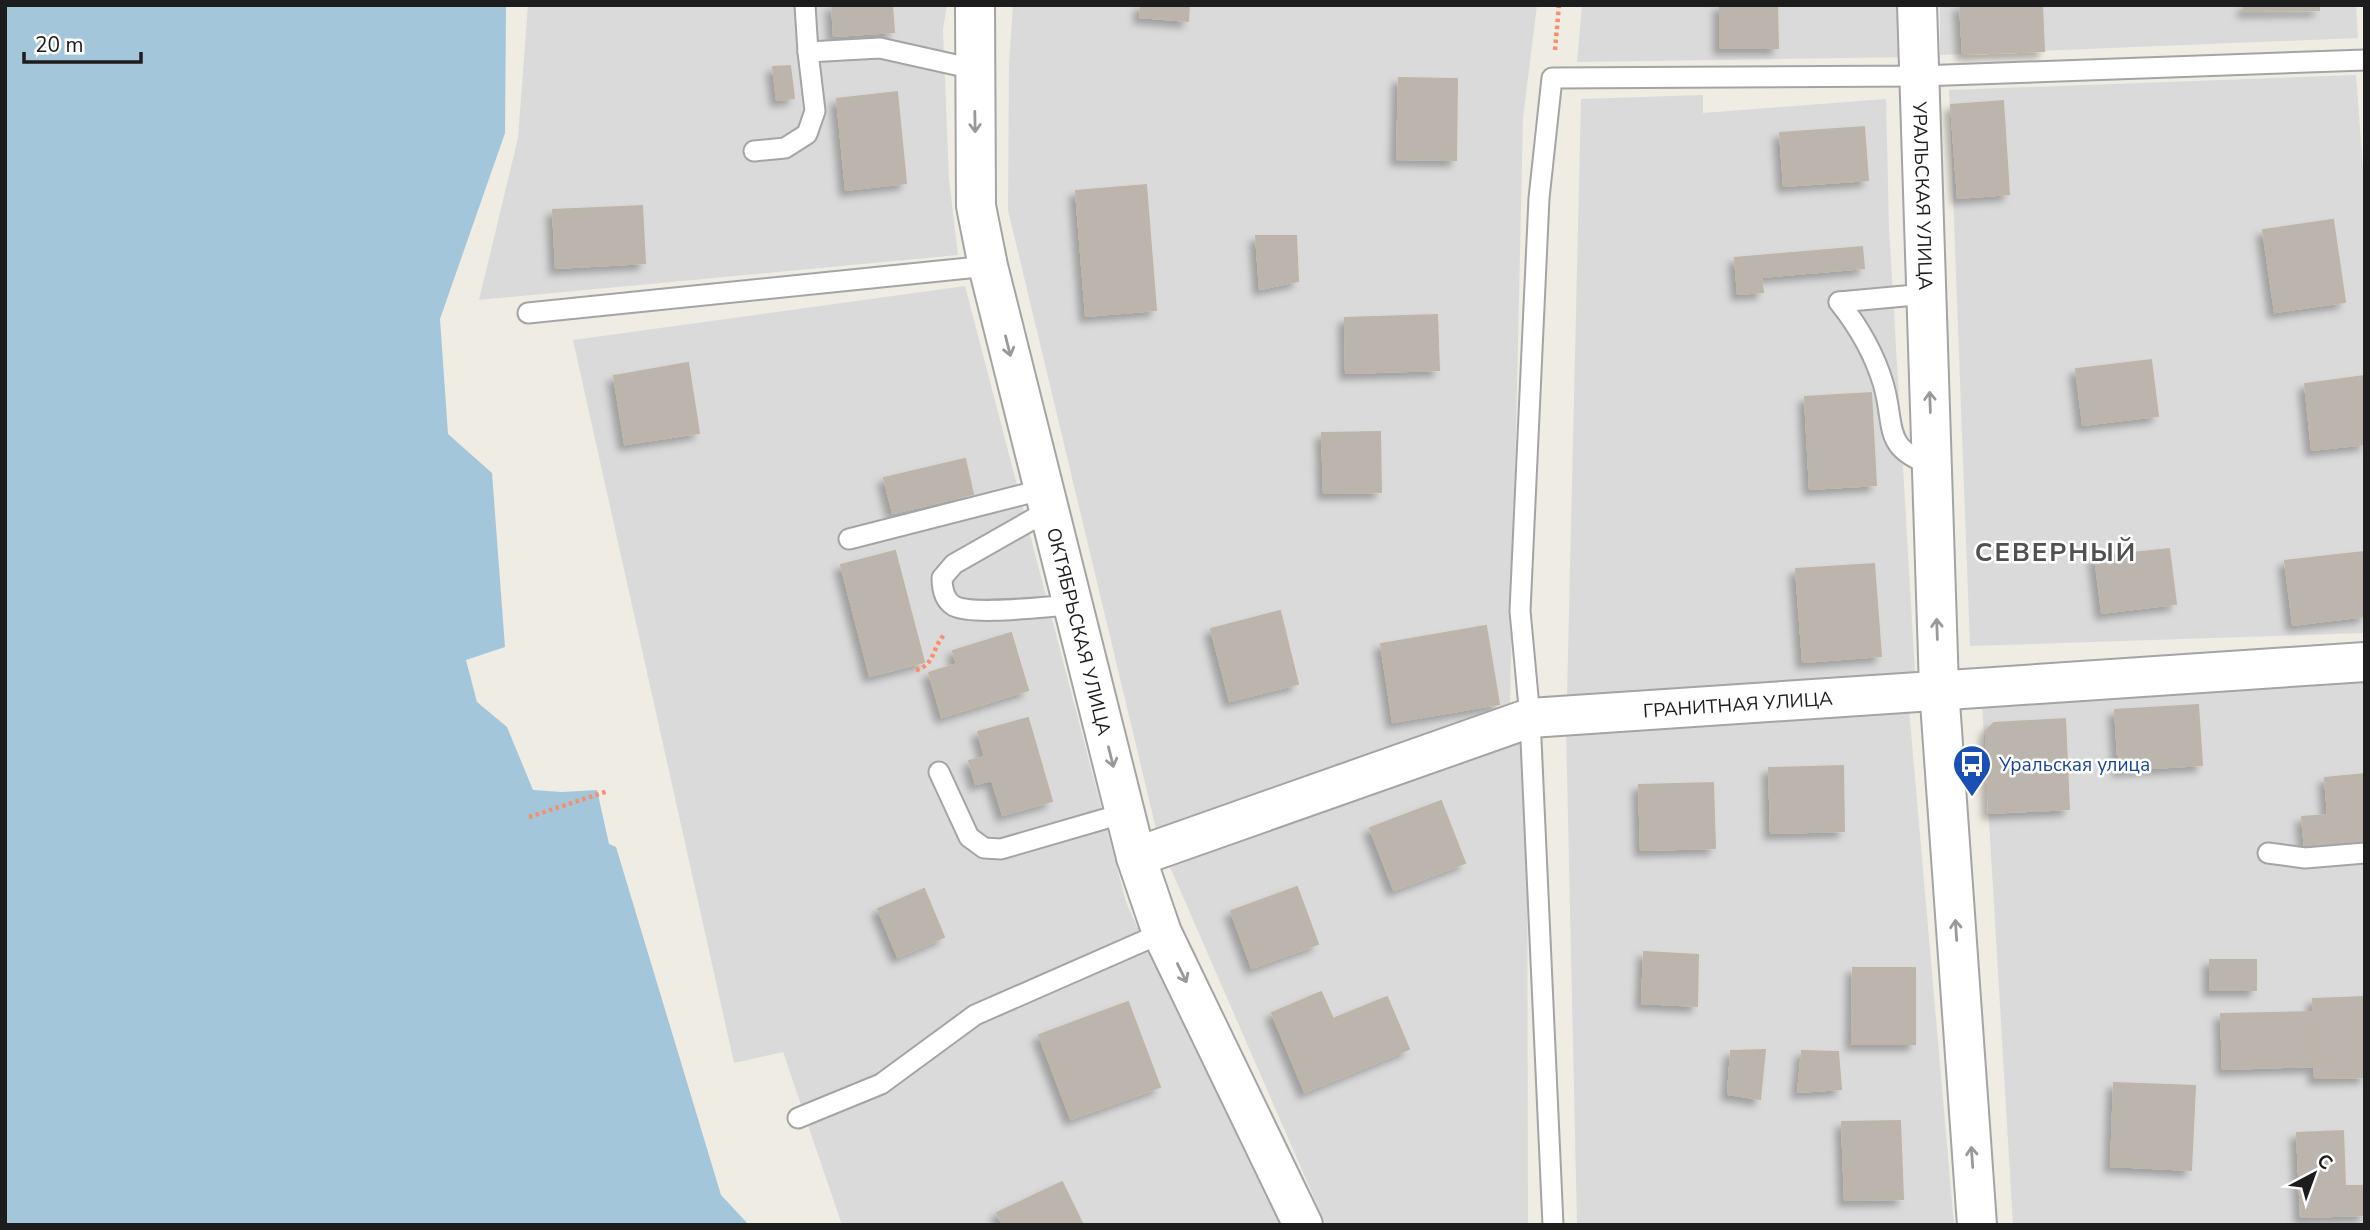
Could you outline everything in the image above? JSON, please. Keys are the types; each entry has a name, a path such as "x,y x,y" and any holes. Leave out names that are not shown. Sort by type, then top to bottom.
{"street":[{"name":"ОКТЯБРЬСКАЯ УЛИЦА","path":"975,5 976,206 988,266 1136,857 1163,933 1303,1225"},
{"name":"УРАЛЬСКАЯ УЛИЦА","path":"1917,5 1939,688 1977,1225"},
{"name":"ГРАНИТНАЯ УЛИЦА","path":"1136,857 1530,718 1939,688 2365,662"}],"lane":[{"path":"754,151 785,148 807,135 815,111 805,5"},
{"path":"808,52 880,48 974,69"},
{"path":"1553,1225 1530,718 1520,611 1539,198 1552,78 1919,76 2365,60"},
{"path":"528,313 988,266"},
{"path":"1926,294 1839,302 1860,328 1883,383 1893,438 1908,457 1932,465"},
{"path":"849,539 1047,499"},
{"path":"1047,499 954,564 942,578 942,592 952,605 970,610 1073,605"},
{"path":"939,772 969,837 984,848 1001,849 1125,813"},
{"path":"2267,853 2305,858 2365,853"},
{"path":"797,1118 881,1084 975,1015 1163,933"}],"path":[{"path":"1552,78 1559,5"},
{"path":"916,670 926,668 941,638 970,610"},
{"path":"529,817 608,791"}],"shaded area":[{"path":"528,5 947,5 943,29 949,179 958,255 479,300 518,138"},
{"path":"1013,5 1537,5 1523,118 1510,703 1157,833 1008,210 1009,65"},
{"path":"1582,5 1910,5 1911,57 1577,62"},
{"path":"1940,5 2356,5 2358,38 1940,55"},
{"path":"2356,75 2365,195 2365,633 1970,646 1949,90"},
{"path":"1703,95 1703,113 1886,99 1889,227 1915,673 1567,697 1581,99"},
{"path":"965,286 1126,902 1282,1225 842,1225 783,1052 734,1063 573,340"},
{"path":"2365,681 2365,1225 2013,1225 1982,703"},
{"path":"1909,709 1954,1225 1577,1225 1566,728"},
{"path":"1527,739 1528,1225 1326,1225 1170,867"}],"water":[{"path":"5,5 506,5 505,133 440,319 448,434 492,473 505,647 466,660 477,702 507,727 533,790 597,790 609,844 616,847 721,1195 749,1225 5,1225"}],"building":[{"path":"832,5 892,5 894,32 834,36"},
{"path":"1141,5 1189,5 1188,21 1140,17"},
{"path":"1720,5 1777,5 1778,48 1720,48"},
{"path":"1960,5 2042,5 2044,51 1963,54"},
{"path":"2244,5 2319,5 2319,10 2244,11"},
{"path":"790,66 794,98 777,100 773,67"},
{"path":"1399,78 1457,79 1456,160 1397,159"},
{"path":"897,92 906,183 846,190 837,99"},
{"path":"2003,101 2009,194 1958,198 1951,105"},
{"path":"1864,127 1868,180 1784,186 1780,133"},
{"path":"1146,185 1156,310 1086,316 1076,191"},
{"path":"642,206 645,263 556,268 553,210"},
{"path":"2333,220 2345,302 2275,312 2263,230"},
{"path":"1256,236 1296,236 1298,281 1260,289"},
{"path":"1862,247 1864,268 1761,277 1763,292 1738,294 1735,258"},
{"path":"1437,315 1439,370 1346,373 1345,318"},
{"path":"2151,360 2158,416 2083,425 2076,369"},
{"path":"688,363 699,433 625,444 614,376"},
{"path":"2365,376 2365,444 2312,450 2305,384"},
{"path":"1871,393 1876,485 1810,489 1805,397"},
{"path":"1380,432 1381,492 1324,493 1322,433"},
{"path":"965,459 973,494 893,513 884,478"},
{"path":"2169,549 2176,604 2102,613 2095,557"},
{"path":"895,551 924,662 870,676 841,565"},
{"path":"2363,552 2365,616 2293,625 2285,561"},
{"path":"1874,564 1881,656 1803,662 1796,569"},
{"path":"1280,611 1298,684 1230,701 1211,629"},
{"path":"1486,626 1499,704 1393,722 1381,644"},
{"path":"1011,633 1028,690 942,717 929,673 957,664 953,651"},
{"path":"2198,705 2202,765 2119,770 2115,710"},
{"path":"1028,718 1052,801 1003,815 992,780 976,784 969,761 985,757 978,732"},
{"path":"2065,719 2069,809 1989,813 1986,731 1994,723"},
{"path":"1843,766 1844,831 1771,833 1769,768"},
{"path":"2365,774 2365,844 2305,849 2302,817 2328,815 2325,778"},
{"path":"1713,783 1715,848 1641,850 1639,785"},
{"path":"1441,801 1465,863 1394,890 1370,828"},
{"path":"1297,887 1318,944 1252,968 1231,911"},
{"path":"924,889 944,937 898,957 878,909"},
{"path":"1644,952 1698,955 1697,1006 1642,1003"},
{"path":"2210,960 2256,960 2256,990 2210,990"},
{"path":"1853,968 1915,968 1915,1044 1852,1044"},
{"path":"1321,992 1333,1019 1387,997 1409,1049 1305,1092 1272,1013"},
{"path":"2365,997 2365,1077 2315,1078 2313,999"},
{"path":"1128,1002 1160,1087 1071,1119 1039,1035"},
{"path":"2313,1012 2315,1066 2223,1069 2221,1014"},
{"path":"1765,1050 1760,1099 1728,1094 1731,1051"},
{"path":"1802,1051 1838,1052 1841,1089 1798,1092"},
{"path":"2114,1083 2195,1086 2191,1170 2111,1166"},
{"path":"1900,1121 1903,1199 1845,1200 1842,1122"},
{"path":"2343,1131 2345,1186 2365,1186 2365,1215 2301,1217 2297,1133"},
{"path":"1062,1182 1083,1225 1003,1225 997,1213"}],"place":[{"name":"Уральская улица","path":"1972,798"}],"district":[{"name":"СЕВЕРНЫЙ","path":"2056,552"}]}
